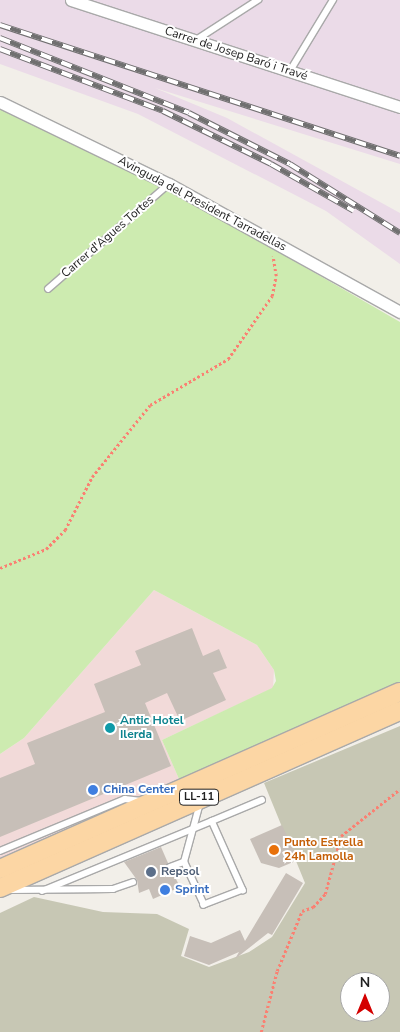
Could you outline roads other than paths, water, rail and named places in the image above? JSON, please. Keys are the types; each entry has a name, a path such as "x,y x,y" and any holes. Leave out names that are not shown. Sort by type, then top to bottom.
{"main road":[{"name":"LL-11","path":"0,869 400,692"},
{"name":"LL-11","path":"0,889 202,796 400,710"}],"street":[{"name":"Carrer de Josep Baró i Travé","path":"72,0 400,107"},
{"name":"Avinguda del President Tarradellas","path":"0,102 169,184 400,312"}],"lane":[{"path":"196,40 258,0"},
{"path":"290,71 332,0"},
{"name":"Carrer d'Agues Tortes","path":"48,289 169,184"},
{"path":"202,796 184,862 204,905 243,890 212,821"},
{"path":"0,852 125,799 151,802"},
{"path":"42,891 262,800"},
{"path":"170,867 184,862"},
{"path":"0,889 42,891 113,889 133,882"}],"railway":[{"path":"0,25 400,156"},
{"path":"0,38 189,113 290,164 400,233"},
{"path":"0,49 163,111 271,164 354,211"}],"place":[{"name":"Antic Hotel Ilerda","path":"110,728"},
{"name":"China Center","path":"93,790"},
{"name":"Punto Estrella 24h Lamolla","path":"274,850"},
{"name":"Repsol","path":"151,872"},
{"name":"Sprint","path":"165,890"}]}
